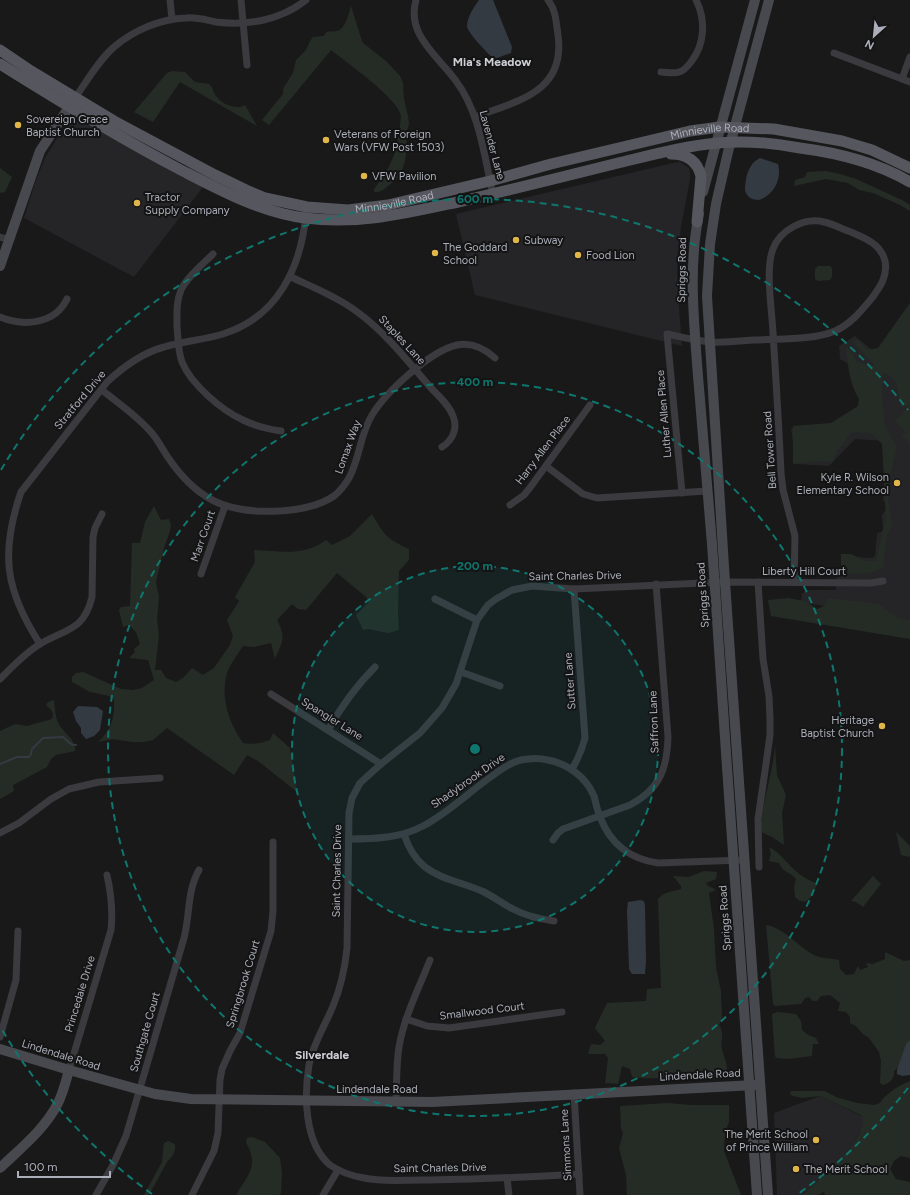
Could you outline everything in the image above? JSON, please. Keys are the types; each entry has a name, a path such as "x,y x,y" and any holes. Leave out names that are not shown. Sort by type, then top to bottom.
{"main road":[{"name":"Spriggs Road","path":"755,0 703,192 694,237 693,271 696,339 758,1195"},
{"name":"Spriggs Road","path":"768,1195 725,582 708,296 710,244 716,204 769,0"},
{"name":"Minnieville Road","path":"0,50 72,102"},
{"name":"Minnieville Road","path":"0,64 246,190 306,212 335,220 374,219 402,214 493,194 662,152 731,142 775,144 841,155 877,166 910,182"},
{"path":"0,266 5,238 40,151 72,102"},
{"name":"Minnieville Road","path":"306,212 370,208 401,202 690,131 720,128 735,127 774,129 847,142 883,154 910,168"},
{"path":"638,158 656,155 677,155 688,158 697,165 701,176 697,222"},
{"name":"Lindendale Road","path":"0,1049 140,1090 173,1097 219,1100 432,1102 574,1093 760,1084"},
{"name":"Princedale Drive","path":"0,1168 37,1133 49,1118 59,1101 69,1070"}],"street":[{"path":"170,0 172,19"},
{"path":"241,0 246,65"},
{"path":"72,102 112,48 146,27 172,19 194,18 243,23 262,21 277,17 306,0"},
{"name":"Lavender Lane","path":"416,0 414,18 421,40 456,80 475,117 493,194"},
{"path":"475,117 531,95 542,87 551,76 558,58 559,44 554,10 548,0"},
{"path":"660,72 681,72 689,66 698,52 702,39 703,25 701,11 696,0"},
{"path":"834,53 910,82"},
{"path":"902,79 910,57"},
{"name":"Stratford Drive","path":"40,644 12,597 2,563 6,528 21,492 114,376 135,360 163,347 213,337 246,325 256,318 273,301 290,277 300,248 306,212"},
{"path":"696,339 710,342 774,339 827,334 836,330 853,320 883,280 885,260 876,245 866,238 824,222 810,221 786,231 773,248 770,262 774,339"},
{"path":"213,254 188,279 180,291 176,309 178,344 182,361 186,370 203,390 220,406 236,417 253,425 281,431"},
{"name":"Staples Lane","path":"290,277 334,298 356,311 382,333 447,406 453,416 453,435 451,440 442,447"},
{"path":"0,317 12,321 22,322 41,320 54,315 59,311 67,299"},
{"name":"Luther Allen Place","path":"682,492 668,334 696,339"},
{"name":"Bell Tower Road","path":"774,339 782,484 795,536 794,582"},
{"name":"Lomax Way","path":"102,390 139,420 151,432 175,467 204,496 225,506 239,510 276,511 315,505 333,496 345,484 350,476 364,432 371,417 385,399 415,370 436,354 457,345 464,344 479,347 487,351 495,358"},
{"name":"Harry Allen Place","path":"510,505 524,495 529,489 590,405"},
{"path":"546,466 583,494 597,498 708,491"},
{"name":"Marr Court","path":"201,574 225,506"},
{"path":"0,679 21,658 40,644 72,628 83,619 90,606 92,597 93,537 95,528 102,514"},
{"name":"Liberty Hill Court","path":"725,582 883,581"},
{"name":"Saint Charles Drive","path":"579,1174 508,1178 372,1179 355,1176 338,1170 326,1160 314,1141 308,1120 307,1101 309,1065 313,1048 338,994 346,964 349,813 352,798 360,783 381,764 408,744 432,721 450,697 461,672 477,620 488,605 496,598 512,590 532,586 574,589 725,582"},
{"path":"758,582 763,659 769,696 770,717 770,735 758,819 759,867"},
{"name":"Saffron Lane","path":"553,840 558,833 564,829 630,805 647,794 658,781 665,765 668,737 656,584"},
{"name":"Sutter Lane","path":"572,769 580,754 585,738 574,589"},
{"path":"435,599 477,620"},
{"path":"328,730 343,705 362,681 375,668"},
{"path":"461,672 500,686"},
{"name":"Spangler Lane","path":"271,694 381,764"},
{"name":"Shadybrook Drive","path":"349,839 404,834 423,826 493,775 519,760 536,758 557,762 572,769 589,787 594,796 599,816 604,826 616,843 631,855 648,862 665,864 744,860"},
{"path":"0,833 25,819 51,799 69,789 99,782 160,778"},
{"path":"404,834 412,853 419,861 433,872 442,877 484,892 521,914 543,920 554,921"},
{"name":"Springbrook Court","path":"192,1195 214,1151 218,1133 220,1080 222,1069 230,1050 240,1033 271,931 273,911 273,842"},
{"name":"Southgate Court","path":"96,1195 119,1152 131,1121 184,938 188,922 192,884 199,870"},
{"name":"Princedale Drive","path":"69,1070 111,930 112,907 107,875"},
{"path":"0,1037 16,980 18,931"},
{"path":"396,1102 399,1047 406,1020 430,960"},
{"name":"Smallwood Court","path":"406,1020 427,1026 449,1028 562,1012"},
{"name":"Simmons Lane","path":"574,1093 580,1195"},
{"path":"323,1195 338,1170"},
{"path":"508,1178 508,1195"}],"shaded area":[{"path":"479,0 493,0 512,47 511,53 493,58 470,33 467,26 468,19"},
{"path":"351,6 363,43 386,61 400,76 403,83 404,99 408,116 409,124 407,130 404,165 398,178 383,190 378,192 374,192 374,189 386,172 394,155 401,116 398,109 382,91 331,50 269,125 262,120 283,94 283,89 293,73 296,60 306,50 313,37 324,36 326,32 336,31 342,28"},
{"path":"172,71 185,72 195,82 209,84 220,100 230,106 238,107 245,105 257,126 180,82 153,122 134,112 167,73"},
{"path":"72,118 82,120 203,187 134,277 24,218 45,158 66,124"},
{"path":"760,158 778,164 779,175 776,186 773,190 764,198 758,200 752,199 748,196 745,187 746,178 751,166"},
{"path":"680,162 689,168 690,172 677,261 682,346 475,295 456,214"},
{"path":"0,168 12,177 5,192 0,193"},
{"path":"826,171 856,179 902,200 910,205 910,211 873,193 859,190 848,183 826,179 794,186 795,180 805,177 807,172"},
{"path":"818,266 830,266 832,268 832,277 830,280 818,281 815,279 815,269"},
{"path":"910,303 910,405 901,407 896,383 884,373 882,385 884,419 888,432 897,447 887,489 891,527 887,535 883,567 879,570 871,572 848,574 848,570 841,567 841,554 851,554 865,561 876,561 886,518 882,444 871,433 852,432 837,451 833,462 820,461 793,464 793,426 831,423 858,406 859,399 851,380 846,347 851,351 857,362 875,366 853,341 858,340 867,350 878,348"},
{"name":"Kyle R. Wilson Elementary School","path":"910,318 910,620 801,602 802,594 806,590 836,590 837,575 842,574 842,556 872,558 875,556 877,533 883,530 882,515 886,509 886,503 883,500 886,441 855,439 829,466 796,464 791,428 834,426 864,404 862,372 840,359 839,346 855,336 874,352"},
{"path":"910,405 910,443 902,436 906,432 895,421"},
{"path":"154,506 161,520 169,519 171,525 156,582 159,597 157,619 159,635 155,670 161,670 166,678 176,682 183,678 192,668 203,675 214,668 230,645 233,636 227,620 239,601 235,597 255,562 254,550 282,552 300,551 309,549 326,540 332,545 350,536 372,514 387,536 409,549 409,560 399,571 399,630 388,633 368,629 363,630 356,615 369,602 366,597 337,573 306,610 298,609 292,604 277,620 282,631 282,639 275,659 271,643 254,647 243,646 228,670 225,682 225,701 230,719 238,735 243,743 254,744 270,740 273,733 290,748 297,792 258,761 247,755 234,775 167,728 153,740 144,742 113,739 98,742 106,733 113,718 114,700 109,696 90,692 72,682 72,677 76,673 83,672 121,689 133,690 142,688 154,680 148,660 129,658 135,652 134,649 140,644 136,632 129,625 123,627 119,610 121,607 130,606 132,543 140,543 145,522"},
{"path":"788,598 805,601 817,609 824,606 828,598 879,604 895,617 910,620 910,639 771,616 768,600"},
{"path":"54,700 57,720 73,742 75,751 56,755 51,759 47,767 13,785 14,791 0,799 0,731 15,724 27,726 52,719 52,713 46,705 48,702"},
{"path":"78,706 97,707 103,711 100,730 94,736 86,739 81,733 81,728 76,721 73,712"},
{"path":"775,745 777,775 786,795 782,813 784,845 761,832 763,810"},
{"path":"896,832 910,846 910,857 901,855"},
{"path":"769,847 777,852 798,873 817,884 809,899 803,902 795,897 794,887 796,879 785,871 779,863 769,861 771,854"},
{"path":"704,871 717,872 716,879 706,883 708,886 715,889 709,893 714,929 716,968 721,991 722,1017 719,1025 722,1031 722,1045 727,1074 718,1078 686,1077 684,1074 679,1072 673,1074 670,1078 641,1078 632,1077 630,1069 622,1066 618,1084 605,1083 608,1058 605,1054 588,1054 591,1044 600,1045 605,1041 595,1028 607,1003 646,1001 647,989 661,988 658,899 666,893 681,889 681,886 673,876 689,877"},
{"path":"873,876 881,884 863,907 856,902 851,901"},
{"path":"640,900 644,901 645,906 645,974 632,974 629,969 627,911 628,902"},
{"path":"766,925 779,930 814,955 839,960 840,969 846,975 854,974 858,966 860,970 868,967 866,963 873,964 885,959 885,952 904,961 910,960 910,1040 906,1045 899,1067 894,1071 894,1076 887,1084 882,1085 880,1082 881,1061 879,1052 869,1038 856,1026 850,1023 850,1017 846,1012 838,1011 840,1003 830,995 821,996 817,1001 813,1001 809,997 805,998 801,1004 775,1006 773,1004"},
{"path":"778,1012 796,1014 801,1021 802,1030 808,1035 816,1038 819,1044 813,1044 812,1056 788,1059 776,1058 772,1015"},
{"path":"910,1040 910,1075 902,1076 897,1074 897,1070 906,1044"},
{"path":"910,1081 910,1158 901,1156 894,1161 890,1169 896,1179 910,1182 910,1195 825,1195 824,1192 818,1195 803,1195 852,1146 860,1133 863,1124 863,1117 820,1096 802,1098 793,1096 790,1094 791,1091 825,1091 836,1097 857,1103 874,1105 880,1103 894,1090"},
{"name":"The Merit School of Prince William","path":"820,1096 868,1119 852,1146 803,1195 777,1195 774,1113"},
{"path":"668,1103 691,1105 729,1105 729,1122 725,1132 724,1151 741,1195 627,1195 626,1175 619,1148 623,1133 621,1128 620,1106"},
{"path":"252,1137 265,1142 280,1158 282,1173 281,1193 279,1195 236,1195 248,1176 252,1164 250,1151 246,1143 247,1138"},
{"path":"168,1141 175,1144 173,1155 167,1162 149,1195 144,1195 162,1162 164,1143"}],"waterway":[{"path":"0,764 17,757 29,757 32,749 43,738 63,737 70,744 76,745"}],"place":[{"name":"Sovereign Grace Baptist Church","path":"18,125"},
{"name":"Veterans of Foreign Wars (VFW Post 1503)","path":"326,140"},
{"name":"VFW Pavilion","path":"364,176"},
{"name":"Tractor Supply Company","path":"137,203"},
{"name":"Subway","path":"516,240"},
{"name":"The Goddard School","path":"435,253"},
{"name":"Food Lion","path":"578,255"},
{"name":"Kyle R. Wilson Elementary School","path":"897,483"},
{"name":"Heritage Baptist Church","path":"882,726"},
{"name":"The Merit School of Prince William","path":"816,1140"},
{"name":"The Merit School","path":"796,1169"}],"district":[{"name":"Mia's Meadow","path":"492,62"},
{"name":"Silverdale","path":"322,1055"}]}
